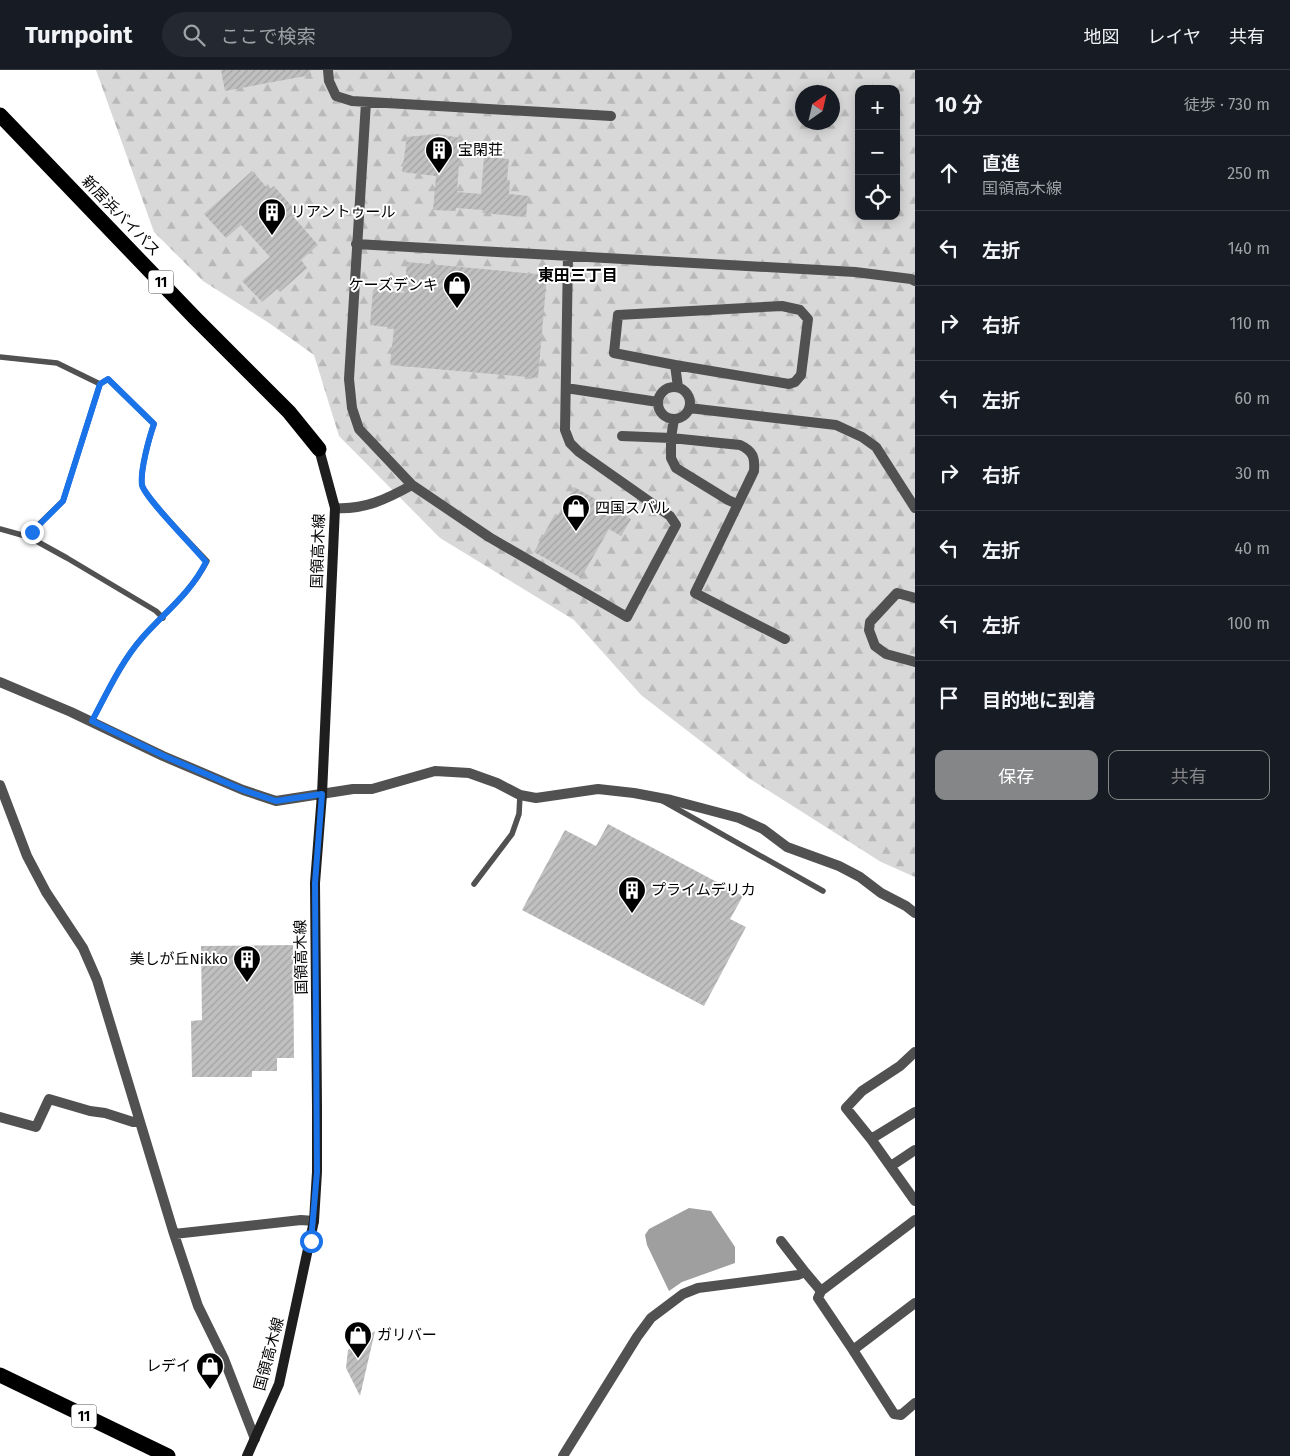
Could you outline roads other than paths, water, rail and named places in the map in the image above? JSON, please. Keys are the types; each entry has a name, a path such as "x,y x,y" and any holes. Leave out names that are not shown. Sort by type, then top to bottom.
{"highway":[{"name":"新居浜バイパス","path":"0,116 195,318 289,412 318,449"},
{"name":"11","path":"0,1375 168,1456"}],"main road":[{"name":"国領高木線","path":"248,1456 279,1384 314,1221 318,1108 315,883 322,794 335,508 318,449"}],"street":[{"path":"328,70 329,81 336,96 352,101 611,116"},
{"path":"366,102 349,379 352,408 359,430 412,485 489,537 627,617 676,525 670,516 579,452 570,443 565,430 568,256"},
{"path":"356,244 855,272 911,279 915,282"},
{"path":"782,306 800,310 808,319 801,375 795,382 790,384 675,365 614,353 618,315 782,306"},
{"path":"675,365 678,387"},
{"path":"678,387 689,398 689,408 683,416 674,419 660,412 658,402 659,396 666,389 678,387"},
{"path":"566,388 658,402"},
{"path":"689,408 836,426 845,429 862,437 876,447 915,508"},
{"path":"674,419 671,438 671,458 676,468 737,504"},
{"path":"622,436 671,438 740,445 749,449 755,461 754,471 695,592 785,639"},
{"path":"335,508 351,509 389,498 412,485"},
{"path":"915,598 897,593 870,622 869,630 875,646 886,654 915,662"},
{"path":"0,682 92,721 164,756 243,790 276,801 353,789 372,789 434,771 469,773 496,783 520,795 536,798 598,789 655,797 738,818 763,830 787,847 853,873 915,913"},
{"path":"0,785 3,802 28,856 46,892 83,948 97,980 174,1234 198,1306 224,1359 255,1439"},
{"path":"915,1052 900,1066 862,1092 846,1108 871,1139 915,1201"},
{"path":"0,1117 36,1127 49,1099 132,1122 140,1122"},
{"path":"871,1139 915,1112"},
{"path":"890,1166 915,1150"},
{"path":"174,1234 301,1220 314,1221"},
{"path":"915,1220 821,1291 818,1298 894,1414 901,1415 915,1403"},
{"path":"781,1241 821,1291"},
{"path":"563,1456 637,1337 651,1318 668,1305 683,1294 698,1288 798,1275 805,1272"},
{"path":"853,1350 915,1303"}],"lane":[{"path":"0,357 57,363 100,384"},
{"path":"29,537 63,501 100,384 108,379 154,424 150,435 142,485 149,498 206,562 200,575 178,602 142,639 128,657 92,721"},
{"path":"0,529 29,537 156,611 163,618"},
{"path":"474,884 512,834 519,814 520,795"},
{"path":"655,797 823,891"}],"place":[{"name":"宝閑荘","path":"439,174"},
{"name":"リアントゥール","path":"272,236"},
{"name":"ケーズデンキ","path":"457,309"},
{"name":"四国スバル","path":"576,532"},
{"name":"プライムデリカ","path":"632,914"},
{"name":"美しが丘Nikko","path":"247,983"},
{"name":"ガリバー","path":"358,1359"},
{"name":"レデイ","path":"210,1390"}],"district":[{"name":"東田三丁目","path":"578,275"}]}
